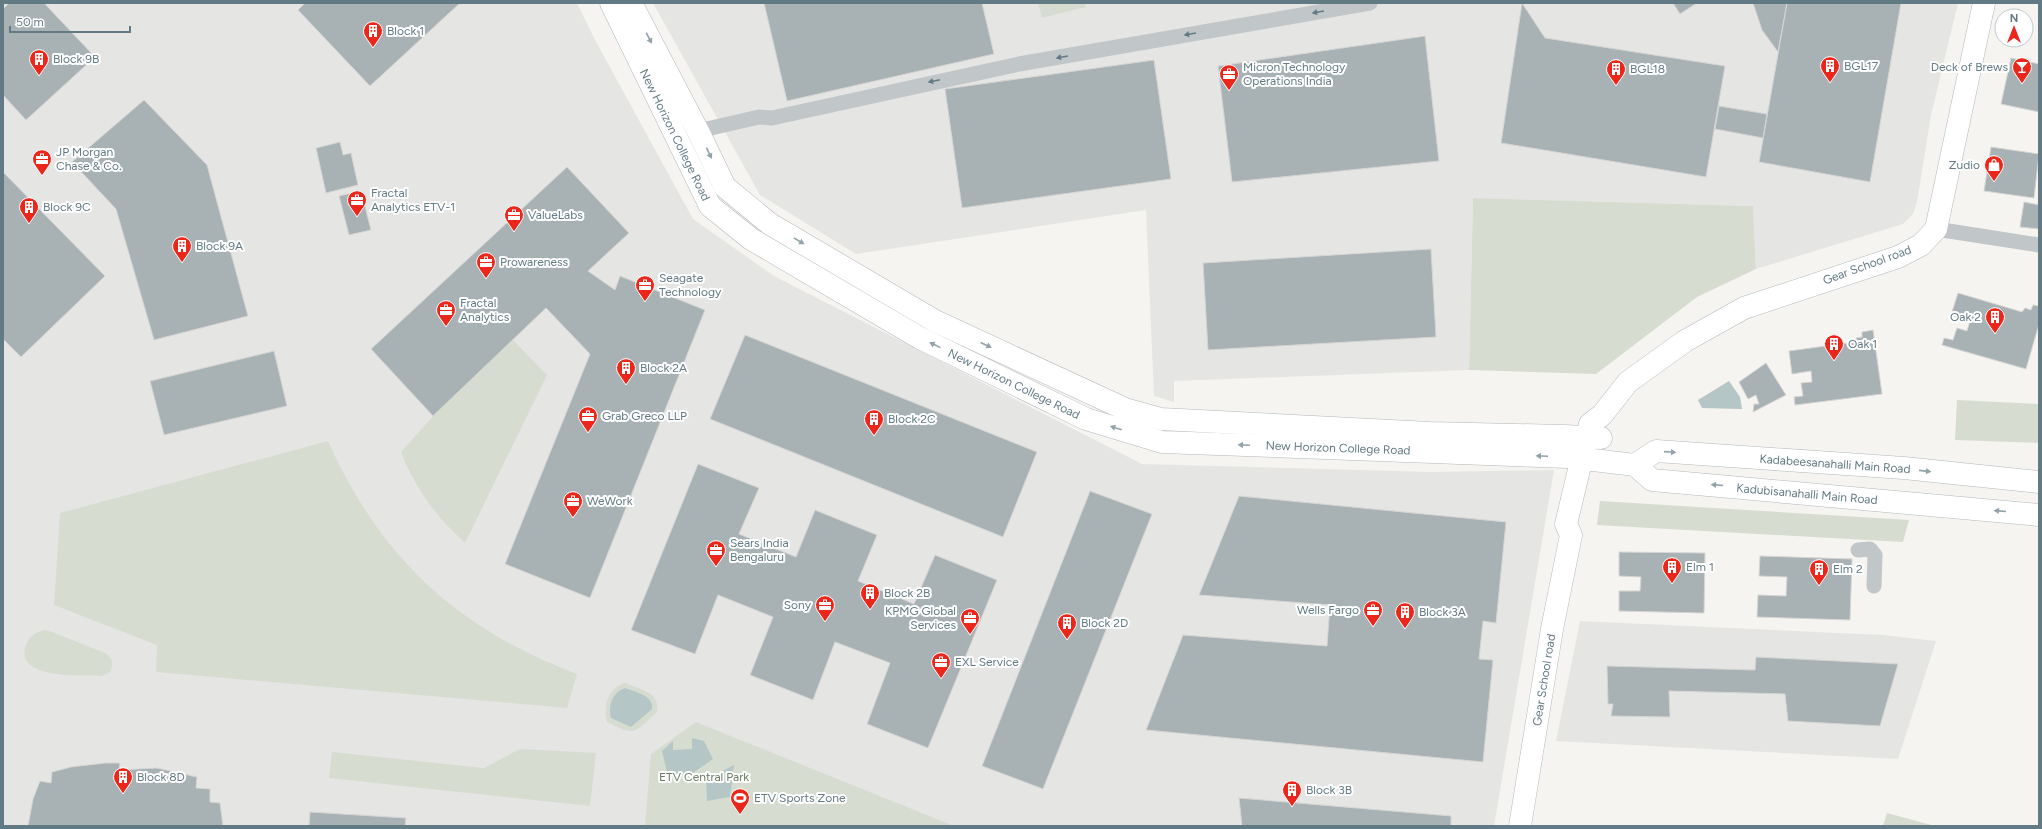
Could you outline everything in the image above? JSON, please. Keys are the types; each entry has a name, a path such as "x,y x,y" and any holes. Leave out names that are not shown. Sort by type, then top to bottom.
{"main road":[{"name":"New Horizon College Road","path":"611,3 710,206 751,239 920,338 1086,419 1162,442 1588,459"},
{"name":"New Horizon College Road","path":"631,3 698,131 725,187 770,224 935,321 1136,413 1161,419 1176,420 1430,433 1593,438"},
{"path":"1936,229 1984,3"},
{"name":"Gear School road","path":"1520,826 1552,629 1571,535 1566,524 1588,459 1593,438 1590,424 1602,415 1628,382 1685,341 1744,308 1898,257 1921,245 1936,229"},
{"name":"Kadabeesanahalli Main Road","path":"1635,466 1656,451 1953,473 2039,482"},
{"name":"Kadubisanahalli Main Road","path":"1588,459 1635,466 1652,480 2039,515"},
{"path":"1952,507 1953,473"}],"street":[{"path":"698,131 759,117 772,118 1019,64 1370,3"},
{"path":"1936,229 2039,245"},
{"path":"1858,550 1870,549 1876,555 1874,586"}],"shaded area":[{"path":"3,3 577,3 594,38 693,219 774,276 1142,464 1432,472 1554,470 1494,826 3,826"},
{"path":"653,3 1958,3 1931,115 1917,202 1913,214 1903,224 1756,269 1753,206 1473,198 1469,370 1174,381 1174,402 1154,396 1146,210 856,254 760,195"},
{"path":"1729,381 1740,397 1742,409 1702,408 1698,400"},
{"path":"1580,621 1883,635 1936,641 1898,759 1556,741"},
{"path":"625,688 647,697 652,704 652,709 631,727 611,718 610,714 614,696"},
{"path":"692,738 704,741 713,759 690,775 668,776 662,751 673,741 673,750 692,749"},
{"path":"734,765 730,797 707,801 706,780"}],"green space":[{"path":"1038,3 1085,3 1086,7 1042,18"},
{"path":"1473,198 1753,206 1756,269 1697,297 1596,374 1469,370"},
{"path":"513,340 547,375 465,543 454,533 427,501 413,478 401,452 433,416"},
{"path":"1957,400 2039,404 2039,443 1955,440"},
{"path":"328,441 349,483 372,520 398,554 427,584 460,611 495,635 534,656 577,674 567,708 156,672 157,645 54,605 60,513"},
{"path":"1600,501 1909,520 1903,542 1597,525"},
{"path":"45,630 105,653 112,661 110,672 102,676 66,675 39,670 30,664 25,656 26,645 33,635"},
{"path":"625,683 648,692 656,700 657,705 657,712 644,725 630,731 624,730 607,722 606,716 606,704 608,698 614,689"},
{"name":"ETV Central Park","path":"696,722 954,826 645,826 651,754"},
{"path":"520,749 596,753 590,806 329,778 332,752 484,768"},
{"path":"1887,813 1935,826 1883,826"}],"building":[{"name":"Block 9B","path":"9,3 44,3 95,57 26,120 3,95 3,9"},
{"name":"Block 1","path":"305,3 460,3 370,86 298,10"},
{"path":"764,3 982,3 994,54 787,101"},
{"name":"BGL18","path":"1522,3 1545,38 1725,66 1706,177 1501,143"},
{"path":"1673,3 1697,3 1680,14"},
{"path":"1753,3 1787,3 1778,52 1762,30"},
{"name":"BGL17","path":"1787,3 1901,3 1870,182 1759,162"},
{"path":"1425,36 1439,161 1232,182 1218,66"},
{"name":"Deck of Brews","path":"2011,58 2039,64 2039,112 2001,104"},
{"path":"1154,60 1171,179 962,208 945,89"},
{"name":"Block 9A","path":"144,100 207,165 248,316 154,340 116,209 72,162"},
{"path":"1719,106 1767,114 1763,138 1715,129"},
{"path":"340,142 343,155 351,153 358,185 326,193 316,148"},
{"path":"1991,147 2039,154 2034,198 1984,191"},
{"name":"Block 2A","path":"567,167 629,233 588,271 615,290 620,276 705,310 590,598 505,564 590,354 546,308 433,416 371,349"},
{"name":"Block 9C","path":"3,172 105,276 21,357 3,339"},
{"path":"361,191 371,230 349,235 339,196"},
{"path":"2024,202 2039,205 2039,229 2020,227"},
{"path":"1431,249 1436,337 1208,350 1203,263"},
{"name":"Oak 2","path":"1958,293 2022,312 2025,308 2031,310 2033,305 2039,306 2039,324 2026,369 1942,345 1944,338 1953,340 1957,328 1967,331 1970,321 1951,315"},
{"name":"Oak 1","path":"1873,330 1882,394 1795,405 1794,397 1803,396 1801,383 1812,382 1811,371 1792,374 1789,351 1855,342 1856,338 1862,337 1862,332"},
{"name":"Block 2C","path":"745,335 1037,452 1003,537 710,419"},
{"path":"274,351 287,406 164,435 150,381"},
{"path":"1766,363 1786,395 1753,412 1754,404 1759,404 1756,395 1748,399 1739,382"},
{"name":"Block 2B","path":"698,464 759,488 739,534 796,557 815,510 877,535 858,581 914,604 935,555 997,580 928,748 867,724 890,663 835,642 813,700 750,675 773,617 718,595 695,654 631,630"},
{"name":"Block 2D","path":"1090,491 1152,514 1043,789 982,766"},
{"name":"Block 3A","path":"1239,496 1506,522 1496,623 1483,621 1479,659 1493,660 1483,762 1146,730 1183,635 1327,646 1330,605 1199,595"},
{"name":"Elm 1","path":"1619,552 1705,553 1704,613 1619,611 1619,591 1640,591 1641,577 1619,576"},
{"name":"Elm 2","path":"1760,556 1852,559 1850,620 1757,617 1758,595 1786,596 1787,577 1759,576"},
{"path":"1756,657 1898,664 1880,726 1788,721 1785,694 1669,691 1670,717 1611,716 1613,704 1608,704 1607,666 1755,670"},
{"name":"Block 8D","path":"105,763 120,763 119,770 157,768 197,777 196,788 210,789 210,802 220,803 223,826 28,826 33,799 40,781 51,783 52,772 71,767"},
{"name":"Block 3B","path":"1239,798 1451,816 1451,826 1242,826"},
{"path":"310,812 406,818 405,826 309,826"}],"place":[{"name":"Block 1","path":"373,48"},
{"name":"Block 9B","path":"39,76"},
{"name":"BGL17","path":"1830,83"},
{"name":"Deck of Brews","path":"2022,84"},
{"name":"BGL18","path":"1616,86"},
{"name":"Micron Technology Operations India","path":"1229,91"},
{"name":"JP Morgan Chase & Co.","path":"42,176"},
{"name":"Zudio","path":"1994,182"},
{"name":"Fractal Analytics ETV-1","path":"357,217"},
{"name":"Block 9C","path":"29,224"},
{"name":"ValueLabs","path":"514,232"},
{"name":"Block 9A","path":"182,263"},
{"name":"Prowareness","path":"486,279"},
{"name":"Seagate Technology","path":"645,302"},
{"name":"Fractal Analytics","path":"446,327"},
{"name":"Oak 2","path":"1995,334"},
{"name":"Oak 1","path":"1834,361"},
{"name":"Block 2A","path":"626,385"},
{"name":"Grab Greco LLP","path":"588,433"},
{"name":"Block 2C","path":"874,436"},
{"name":"WeWork","path":"573,518"},
{"name":"Sears India Bengaluru","path":"716,567"},
{"name":"Elm 1","path":"1672,584"},
{"name":"Elm 2","path":"1819,586"},
{"name":"Block 2B","path":"870,610"},
{"name":"Sony","path":"825,622"},
{"name":"Wells Fargo","path":"1373,627"},
{"name":"Block 3A","path":"1405,629"},
{"name":"KPMG Global Services","path":"970,635"},
{"name":"Block 2D","path":"1067,640"},
{"name":"EXL Service","path":"941,679"},
{"name":"Block 8D","path":"123,794"},
{"name":"Block 3B","path":"1292,807"},
{"name":"ETV Sports Zone","path":"740,815"}]}
